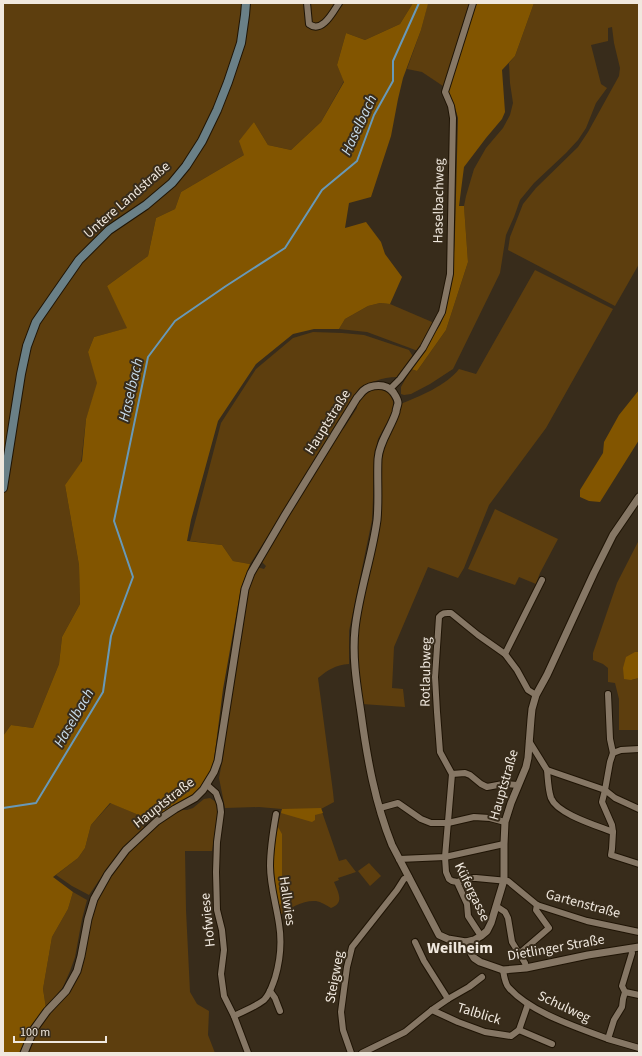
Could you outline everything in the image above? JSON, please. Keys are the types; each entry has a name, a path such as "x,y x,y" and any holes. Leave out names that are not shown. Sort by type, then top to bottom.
{"main road":[{"name":"Untere Landstraße","path":"3,488 20,374 27,346 36,322 79,260 109,230 146,206 172,183 186,166 208,129 228,82 241,43 246,3"}],"street":[{"path":"307,3 309,24 312,27 317,27 322,25 339,3"},
{"name":"Haselbachweg","path":"390,389 400,379 422,348 442,312 450,274 453,118 452,106 445,92 473,3"},
{"name":"Hauptstraße","path":"24,1053 34,1029 47,1011 66,991 76,971 81,956 88,919 94,899 108,874 126,850 158,821 194,798 203,790 214,772 218,761 245,589 251,573 357,398 363,391 371,386 384,386 390,389"},
{"path":"390,389 398,403 393,420 381,444 378,457 377,520 355,629 355,678 363,728 373,786 387,834 439,935 448,939 466,942 481,936"},
{"name":"Hauptstraße","path":"481,936 487,931 504,880 505,822 526,767 531,714 536,695 547,675 613,535 639,497"},
{"path":"505,654 542,580"},
{"name":"Rotlaubweg","path":"452,774 440,752 435,677 439,616 445,613 451,613 505,654 517,670 528,690 536,695"},
{"path":"608,694 610,739 613,754 602,802 612,826 613,832 611,855 639,864"},
{"path":"529,741 547,770 551,798 554,804 581,821 613,832"},
{"path":"613,754 621,750 639,749"},
{"path":"547,770 605,790 615,798 639,809"},
{"path":"445,857 452,774 465,773 487,787 503,784 518,785"},
{"name":"Hofwiese","path":"207,785 216,793 221,812 216,842 217,910 222,930 224,950 221,974 224,996 234,1016 248,1053"},
{"path":"380,808 398,803 421,819 431,823 448,823 474,817 490,818 505,822"},
{"name":"Hallwies","path":"234,1016 264,1000 270,991 279,966 279,925 270,866 271,841 276,814"},
{"path":"399,859 445,857 504,844"},
{"name":"Küfergasse","path":"445,857 446,872 449,879 457,882 467,904 468,916 481,936"},
{"name":"Steigweg","path":"351,1053 343,1030 341,1012 347,967 352,947 393,896 404,879 409,877"},
{"path":"457,882 469,878 504,880"},
{"name":"Gartenstraße","path":"504,880 537,905 588,920 639,932"},
{"path":"520,953 549,928 536,910 537,905"},
{"path":"496,906 505,912 508,918 512,942 520,953 526,968"},
{"path":"415,942 424,961 448,999"},
{"name":"Dietlinger Straße","path":"466,942 474,958 480,962 503,970 526,968 588,955 639,947"},
{"path":"608,1039 614,1020 622,1007 625,992 622,986 632,953 631,948"},
{"name":"Schulweg","path":"503,970 508,987 528,1004 566,1024 639,1048"},
{"path":"362,1053 405,1032 432,1010 482,977"},
{"path":"270,991 280,1010"},
{"path":"625,992 639,995"},
{"name":"Talblick","path":"432,1010 485,1032 511,1036 519,1030 528,1004"},
{"name":"Talblick","path":"519,1030 552,1044"}],"shaded area":[{"path":"3,3 413,3 400,24 365,40 346,33 337,65 344,81 321,122 291,150 268,145 254,122 244,155 181,192 175,209 156,218 148,256 107,286 128,328 94,337 88,352 98,383 86,419 81,463 65,485 79,565 80,604 62,637 59,664 33,728 11,725 3,736"},
{"path":"413,3 431,3 428,4 421,30 403,78 391,136 371,197 349,203 345,228 366,222 381,242 385,254 402,277 390,304 380,303 368,306 345,319 339,329 314,329 293,334 256,364 218,421 191,520 187,541 222,545 233,561 250,564 241,588 223,689 214,760 206,780 195,793 183,803 156,818 153,815 141,816 110,803 91,825 85,848 78,858 53,877 73,892 68,909 52,937 43,989 46,1008 32,1025 20,1053 3,1053 3,736 11,725 33,728 59,664 62,637 80,604 79,565 65,485 82,461 86,419 97,383 88,352 94,337 127,328 107,286 148,256 156,218 175,209 181,192 244,155 239,141 254,122 268,145 291,150 321,122 344,82 337,65 346,33 365,40 400,24"},
{"path":"428,3 470,3 443,86 422,72 407,69 421,30"},
{"path":"470,3 534,3 515,56 502,70 505,112 502,119 464,167 459,206 464,206 468,262 446,330 417,371 411,369 440,325 445,314 453,273 458,118 456,109 443,86"},
{"path":"534,3 639,3 639,264 615,306 508,250 510,237 523,204 536,188 578,147 619,76 620,68 612,27 608,28 608,41 591,45 601,84 607,88 596,103 586,128 578,140 534,183 520,200 506,235 500,273 453,369 411,394 401,394 401,387 411,369 417,371 446,330 468,262 464,206 466,196 474,169 486,148 503,128 510,115 513,103 509,63 515,56"},
{"path":"535,270 613,309 546,428 489,505 464,568 458,578 428,567 394,647 392,688 403,689 405,707 362,704 357,640 359,622 372,561 380,493 382,455 388,436 398,416 400,404 424,394 440,385 454,375 459,369 476,374"},
{"path":"380,303 390,304 432,322 434,325 418,351 367,332 339,329 345,319 368,306"},
{"path":"313,332 364,335 409,350 413,359 397,377 375,381 356,393 250,564 233,561 222,545 190,541 221,423 256,369 293,338"},
{"path":"379,388 390,393 393,401 393,410 378,439 374,460 372,520 349,631 349,664 332,668 318,678 334,802 321,809 339,861 346,859 356,872 338,878 339,880 334,882 339,897 338,903 335,906 331,908 318,901 311,901 292,907 280,915 274,868 274,849 276,832 282,809 259,807 225,808 219,778 223,757 227,710 248,587 257,567 264,569 266,566 261,561 339,432 344,428 357,408 357,403 365,392"},
{"path":"639,390 639,440 600,502 589,501 580,497 580,490 603,453 604,442 619,415"},
{"path":"495,509 558,539 540,573 536,584 519,577 515,585 468,569"},
{"path":"639,540 639,652 635,652 632,680 639,678 639,730 619,730 619,699 615,683 608,682 608,668 593,660 593,653 617,583"},
{"path":"635,652 639,652 639,678 631,680 624,679 623,668 626,657"},
{"path":"210,798 216,802 218,810 212,851 185,851 186,910 190,992 197,1004 209,1011 208,1035 215,1053 26,1053 36,1032 54,1007 69,992 78,975 97,900 110,874 129,850 160,823 179,810 193,808 204,799"},
{"path":"111,803 141,816 149,815 143,822 144,828 124,847 89,895 56,875 78,858 85,848 91,825"},
{"path":"321,808 323,813 315,815 315,820 312,822 281,813 282,809"},
{"path":"278,827 282,834 282,882 288,902 278,905 274,866"},
{"path":"369,863 381,876 370,886 358,871"},
{"path":"73,892 87,900 75,957 63,987 46,1008 43,989 52,937 68,909"}],"waterway":[{"name":"Haselbach","path":"3,808 36,803 103,692 111,636 133,577 114,521 148,357 175,321 285,248 322,190 357,161 374,115 393,81 393,61 419,3"}],"district":[{"name":"Weilheim","path":"460,948"}]}
